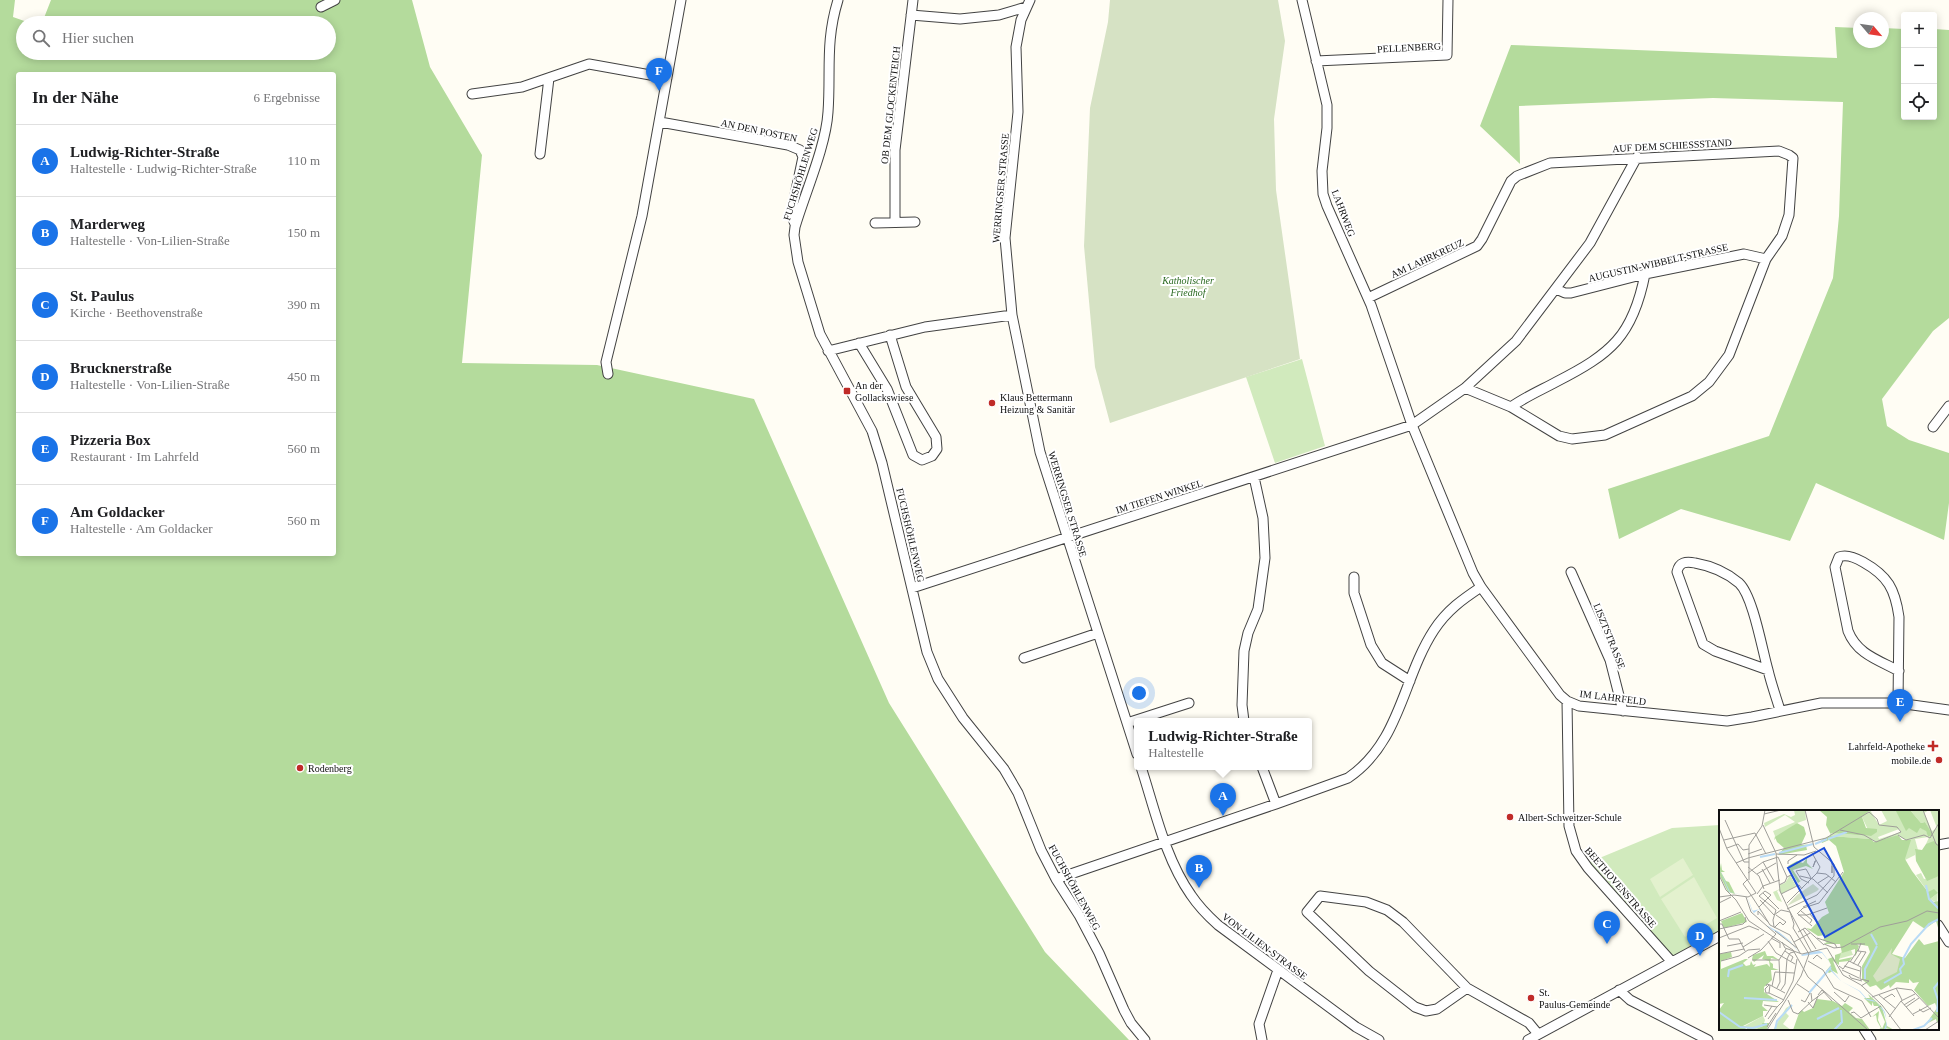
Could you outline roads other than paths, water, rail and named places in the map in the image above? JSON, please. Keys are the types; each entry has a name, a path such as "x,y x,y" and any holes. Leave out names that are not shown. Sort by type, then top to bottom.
{"street":[{"path":"321,7 335,0"},
{"path":"608,374 606,362 642,216 681,0"},
{"name":"FUCHSHÖHLENWEG","path":"838,0 830,32 828,52 828,113 824,136 795,224 794,235 798,262 820,334 872,431 882,463 928,652 938,679 963,718 1004,769 1018,793 1041,850 1056,879 1079,915 1099,953 1131,1023 1145,1040"},
{"name":"OB DEM GLOCKENTEICH","path":"895,222 895,150 913,0"},
{"name":"LAHRWEG","path":"1302,0 1326,105 1327,128 1322,171 1323,194 1368,298 1412,425"},
{"name":"PELLENBERG","path":"1316,61 1447,55 1448,0"},
{"path":"911,14 960,19 999,15 1028,4"},
{"name":"WERRINGSER STRASSE","path":"1028,4 1016,47 1018,112 1005,238 1012,314 1040,452 1134,745"},
{"path":"472,94 522,87 589,64 667,78"},
{"path":"540,154 549,78"},
{"name":"AN DEN POSTEN","path":"660,122 788,145 800,150 803,157 791,214 795,224"},
{"name":"AUF DEM SCHIESSSTAND","path":"1550,163 1779,150 1793,158 1790,216 1782,236 1766,259"},
{"name":"IM TIEFEN WINKEL","path":"912,588 1067,539 1412,425 1465,388 1516,341 1590,243 1638,157"},
{"name":"AM LAHRKREUZ","path":"1368,298 1477,246 1511,181 1517,176 1550,163"},
{"path":"875,223 915,222"},
{"name":"AUGUSTIN-WIBBELT-STRASSE","path":"1556,290 1571,293 1645,274 1744,254 1766,259"},
{"path":"1465,388 1511,407 1559,436 1572,439 1605,435 1692,396 1709,382 1729,354 1766,259"},
{"path":"1511,407 1523,398 1576,371 1612,346 1633,318 1640,299 1645,274"},
{"path":"828,351 925,327 1012,314"},
{"path":"859,343 887,389 912,455 922,460 932,456 937,449 936,437 906,387 890,335"},
{"path":"1933,427 1949,406"},
{"name":"IM LAHRFELD","path":"1412,425 1473,573 1481,587 1560,696 1567,701 1578,706 1727,721 1752,718 1780,710 1821,703 1898,703 1949,710"},
{"path":"1244,718 1242,705 1244,651 1248,633 1258,609 1264,558 1263,518 1254,477"},
{"path":"1898,703 1899,671 1899,617 1898,606 1890,585 1885,577 1874,568 1853,558 1842,556 1838,557 1835,567 1851,639 1863,652 1899,671"},
{"path":"1768,670 1716,651 1703,644 1676,572 1678,567 1689,561 1708,565 1720,570 1740,584 1750,602 1780,710"},
{"name":"LISZTSTRASSE","path":"1571,572 1610,660 1623,711"},
{"path":"1354,577 1354,593 1370,645 1382,662 1410,680"},
{"path":"1056,879 1166,843 1348,778 1366,764 1383,743 1425,644 1444,616 1455,604 1481,587"},
{"path":"1024,658 1098,633"},
{"name":"BEETHOVENSTRASSE","path":"1567,701 1569,826 1576,851 1588,868 1671,961"},
{"path":"1142,718 1189,703"},
{"path":"1127,723 1134,721"},
{"path":"1142,770 1166,843"},
{"path":"1263,770 1276,804"},
{"name":"VON-LILIEN-STRASSE","path":"1166,843 1178,873 1201,909 1218,925 1356,1028 1379,1040"},
{"path":"1939,845 1949,843"},
{"path":"1467,988 1437,1009 1432,1011 1420,1010 1369,971 1307,912 1320,896 1366,902 1380,906 1403,922 1467,988 1529,1023 1538,1034"},
{"path":"1939,927 1949,942"},
{"path":"1528,1040 1671,961 1719,937"},
{"path":"1262,1040 1259,1024 1278,970"},
{"path":"1619,990 1630,1000 1708,1040"},
{"path":"1865,1030 1871,1040"}],"place":[{"name":"Am Goldacker","path":"659,91"},
{"name":"An der Gollackswiese","path":"847,391"},
{"name":"Klaus Bettermann Heizung & Sanitär","path":"992,403"},
{"name":"Pizzeria Box","path":"1900,722"},
{"name":"Lahrfeld-Apotheke","path":"1933,746"},
{"name":"mobile.de","path":"1939,760"},
{"name":"Rodenberg","path":"300,768"},
{"name":"Ludwig-Richter-Straße","path":"1223,816"},
{"name":"Albert-Schweitzer-Schule","path":"1510,817"},
{"name":"Marderweg","path":"1199,888"},
{"name":"St. Paulus","path":"1607,944"},
{"name":"Brucknerstraße","path":"1700,956"},
{"name":"St. Paulus-Gemeinde","path":"1531,998"}],"park label":[{"name":"Katholischer Friedhof","path":"1188,286"}]}
